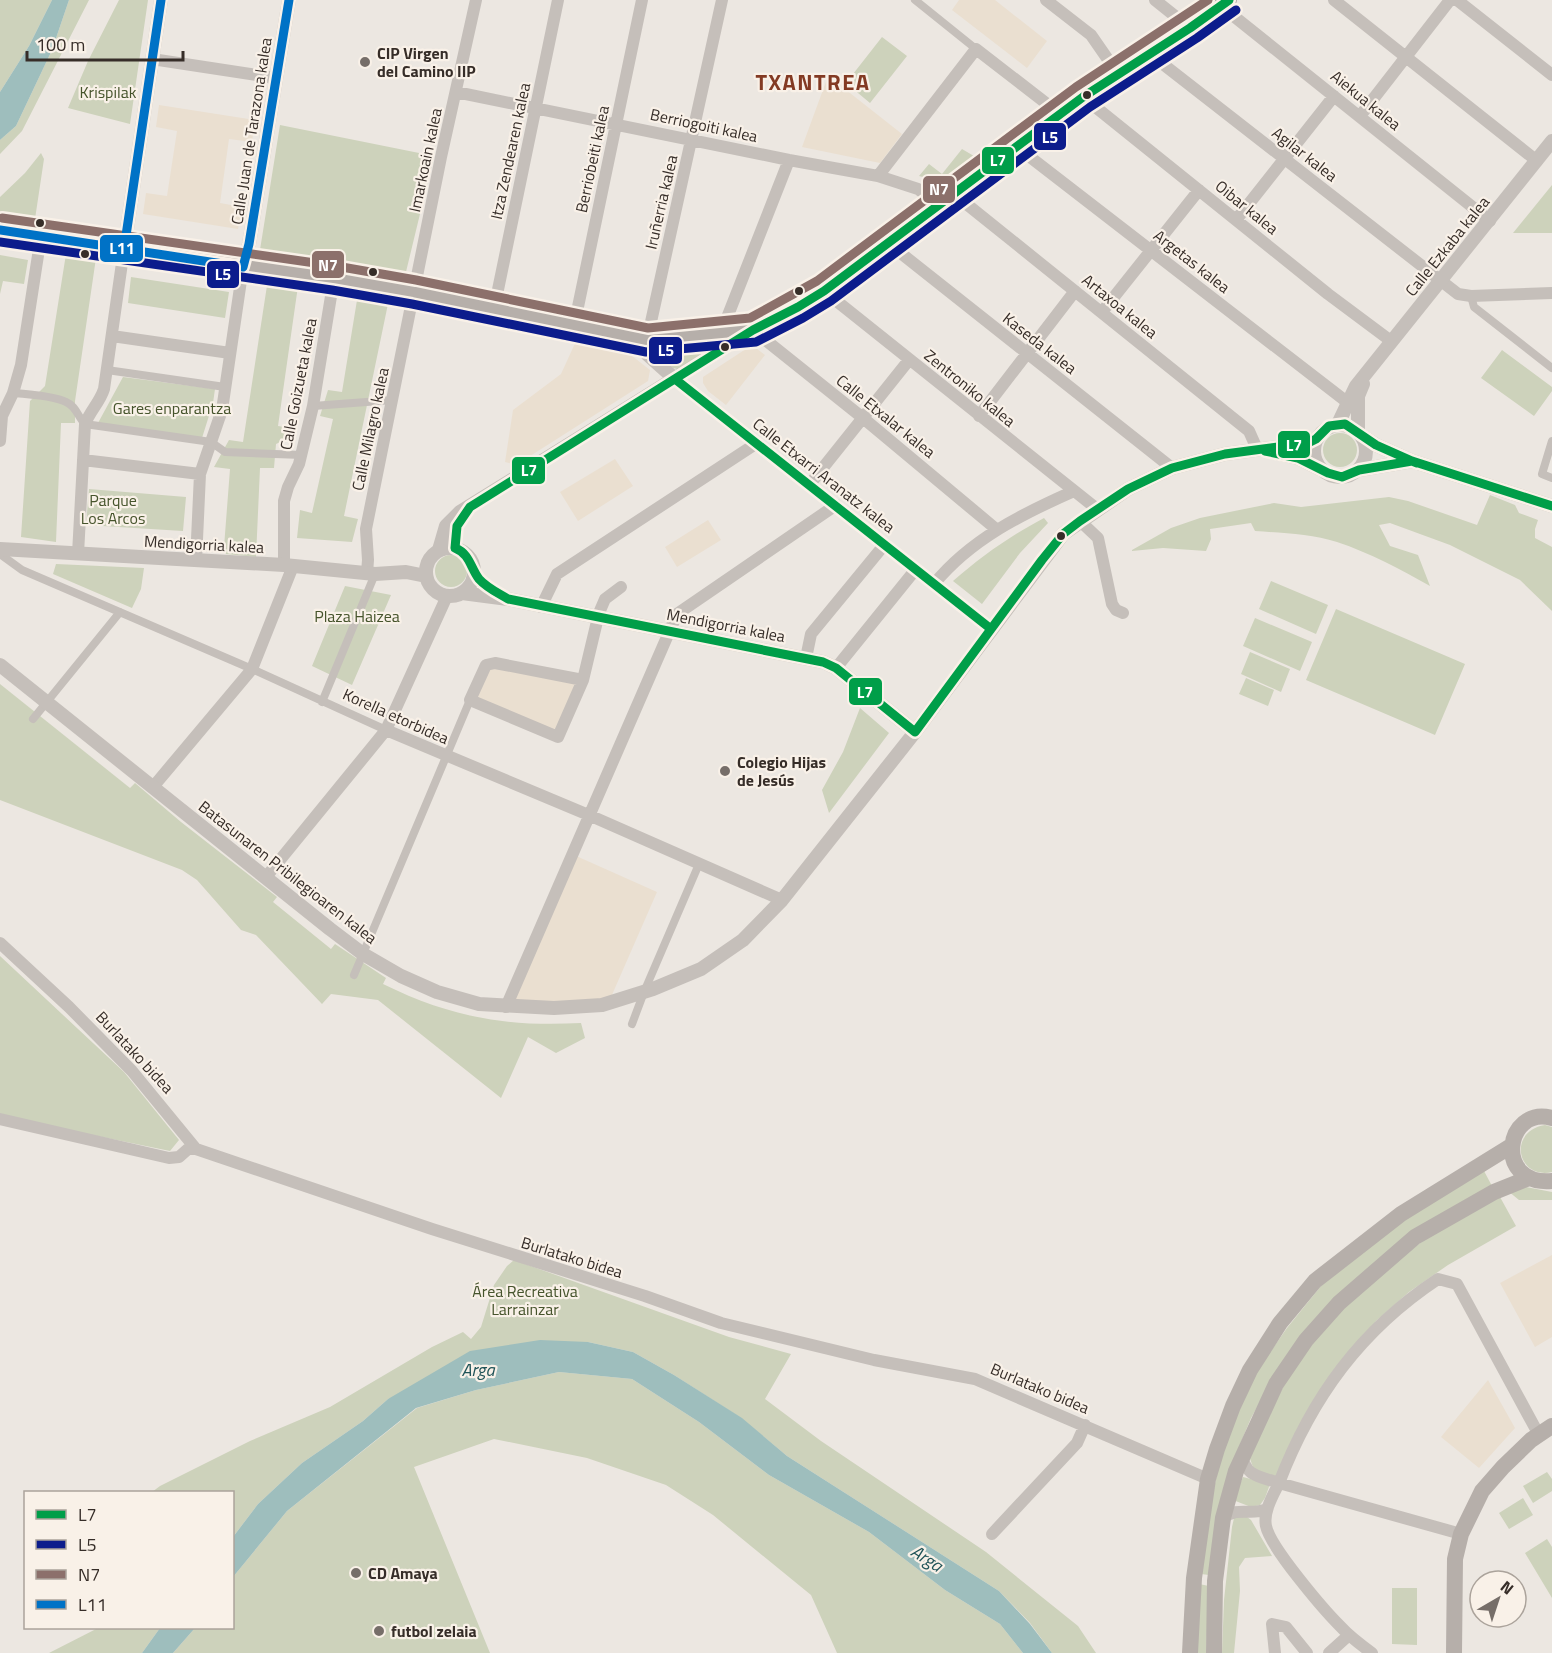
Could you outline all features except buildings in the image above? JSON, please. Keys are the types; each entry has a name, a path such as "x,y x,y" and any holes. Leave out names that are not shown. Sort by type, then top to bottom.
{"main road":[{"path":"0,230 243,267 334,278 414,292 647,340 753,330 824,291 1083,97 1225,3"},
{"path":"1544,1182 1515,1164 1511,1146 1520,1127 1528,1121 1537,1117 1552,1118"},
{"path":"1190,1653 1194,1578 1208,1479 1233,1406 1250,1370 1280,1323 1315,1281 1401,1214 1511,1146"},
{"path":"1214,1653 1215,1581 1223,1518 1242,1455 1276,1384 1306,1340 1340,1303 1415,1237 1494,1192 1544,1182"},
{"path":"1454,1653 1455,1559 1461,1534 1482,1491 1503,1467 1545,1430"}],"street":[{"path":"78,554 85,424 105,389 161,0"},
{"name":"Calle Juan de Tarazona kalea","path":"243,267 289,0"},
{"name":"Imarkoain kalea","path":"414,292 476,0"},
{"name":"Itza Zendearen kalea","path":"494,309 558,0"},
{"name":"Berriobeiti kalea","path":"574,326 642,0"},
{"name":"Iruñerria kalea","path":"647,340 722,0"},
{"path":"915,0 1060,114"},
{"path":"1046,0 1091,35 1118,74"},
{"path":"1155,0 1190,28"},
{"path":"1335,0 1537,161"},
{"path":"1360,116 1450,0"},
{"path":"1457,0 1552,75"},
{"name":"Aiekua kalea","path":"1225,3 1334,96 1490,221"},
{"path":"878,176 976,49"},
{"name":"Agilar kalea","path":"1150,54 1458,294 1471,296"},
{"path":"152,59 276,78"},
{"name":"Berriogoiti kalea","path":"456,92 878,176 918,189 939,205"},
{"path":"1236,220 1334,96"},
{"name":"Oibar kalea","path":"1083,97 1391,342"},
{"name":"Calle Ezkaba kalea","path":"1338,424 1356,386 1552,141"},
{"name":"Argetas kalea","path":"1017,147 1347,402"},
{"path":"721,333 789,160"},
{"path":"1102,312 1199,190"},
{"name":"Artaxoa kalea","path":"954,194 1249,431 1257,449"},
{"path":"0,441 2,408 13,393 21,365 41,236"},
{"name":"Kaseda kalea","path":"888,243 1172,468"},
{"path":"196,561 200,474 222,410 243,267"},
{"name":"Calle Goizueta kalea","path":"288,566 284,501 302,455 313,406 334,278"},
{"name":"Zentroniko kalea","path":"824,291 1097,509"},
{"path":"979,416 1075,291"},
{"name":"Calle Milagro kalea","path":"371,574 366,529 414,292"},
{"path":"1552,293 1471,296 1474,307 1552,368"},
{"path":"439,550 455,548 472,561 474,571 468,588 462,593 447,596 430,584 426,576 429,561 439,550 446,526 460,512 753,330"},
{"name":"Calle Etxalar kalea","path":"753,330 996,529"},
{"path":"112,336 230,353"},
{"name":"Calle Etxarri Aranatz kalea","path":"647,340 647,354 675,379 991,629"},
{"path":"810,484 909,360"},
{"path":"107,370 225,387"},
{"name":"Calle Ezkaba kalea","path":"1360,433 1358,396 1368,371"},
{"path":"13,393 67,402 76,410 78,417 85,424 211,442 225,452 302,455"},
{"path":"313,406 393,400"},
{"path":"915,732 1063,534 1128,489 1172,468 1207,458 1308,443 1316,439 1329,426 1338,424 1352,427 1376,445 1412,461 1552,506"},
{"path":"1359,470 1367,454 1360,433"},
{"path":"1316,439 1315,459 1322,470 1328,474"},
{"path":"1552,441 1542,474 1552,478"},
{"path":"541,607 556,574 757,442"},
{"path":"1257,449 1298,458 1328,474 1344,477 1359,470 1412,461"},
{"path":"83,460 200,474"},
{"path":"934,584 956,561 996,529 1074,491"},
{"path":"506,1007 677,614 836,505"},
{"path":"455,548 454,533 459,520 470,507"},
{"path":"1080,521 1098,538 1112,604 1116,610 1123,613"},
{"path":"806,658 811,634 885,544"},
{"name":"Mendigorria kalea","path":"0,549 288,566 371,574 406,572 426,576"},
{"name":"Korella etorbidea","path":"0,554 22,570 252,669 445,756 591,816 782,900"},
{"name":"Mendigorria kalea","path":"406,572 429,561"},
{"path":"153,787 252,669 288,566"},
{"path":"836,668 916,569"},
{"name":"Mendigorria kalea","path":"474,571 489,590 508,599"},
{"path":"322,702 371,574"},
{"path":"470,700 558,737 583,680 598,617 605,598 621,587"},
{"name":"Mendigorria kalea","path":"462,593 508,599 823,662 836,668 915,732"},
{"path":"266,878 386,730 447,596"},
{"path":"33,718 120,612"},
{"path":"354,975 445,756 486,665 495,663 583,680"},
{"name":"Batasunaren Pribilegioaren kalea","path":"0,665 363,954 401,976 437,992 479,1004 506,1007 554,1008 602,1005 644,992 701,969 743,940 782,900 915,732"},
{"path":"632,1024 699,864"},
{"name":"Burlatako bidea","path":"0,943 69,1007 132,1071 196,1149 721,1323 874,1360 975,1379 1208,1479"},
{"path":"0,1119 170,1158 179,1157 188,1149 196,1149"},
{"path":"1372,1653 1340,1626 1291,1567 1266,1526 1267,1509 1293,1447 1340,1370 1374,1329 1410,1297 1438,1279 1457,1284 1545,1430"},
{"path":"992,1534 1077,1443 1085,1425"},
{"path":"1242,1455 1244,1467 1249,1473 1461,1534"},
{"path":"1223,1518 1239,1510 1257,1513 1267,1509"},
{"path":"1276,1569 1291,1567"},
{"path":"1275,1653 1272,1624 1286,1627 1306,1653"},
{"path":"1329,1653 1349,1635"}],"green space":[{"path":"0,0 52,0 29,46 0,92"},
{"path":"69,0 89,0 22,131 0,154 0,140 16,126 52,50"},
{"name":"Krispilak","path":"119,0 148,0 130,124 68,108 88,61"},
{"path":"882,37 907,56 870,103 846,83"},
{"path":"280,125 434,156 405,276 259,256"},
{"path":"962,149 979,159 946,183 919,176 929,164 942,174"},
{"path":"41,153 44,159 35,219 0,214 0,197 25,173"},
{"path":"1552,185 1552,233 1513,233"},
{"path":"66,254 96,258 75,401 75,423 61,423 56,542 21,537 30,401 45,386"},
{"path":"0,255 28,260 24,284 3,281 0,294"},
{"path":"131,277 229,292 225,318 128,303"},
{"path":"268,279 298,286 278,426 292,428 289,438 276,444 274,468 260,468 256,557 226,554 224,547 230,469 214,467 229,440 243,442"},
{"path":"358,294 389,299 344,516 358,519 352,542 297,538 300,510 312,513 333,419 320,416 328,390 342,392"},
{"path":"725,340 681,370 673,368 659,355 663,349"},
{"path":"1502,350 1552,387 1552,391 1534,416 1481,378"},
{"name":"Gares enparantza","path":"123,377 215,389 202,438 98,423"},
{"path":"1340,433 1352,438 1357,450 1352,462 1340,467 1328,462 1323,450 1328,438"},
{"name":"Parque Los Arcos","path":"89,489 186,497 183,531 86,525"},
{"path":"1490,495 1515,505 1519,513 1538,520 1535,538 1552,547 1552,611 1520,580 1450,545 1390,523 1379,525 1390,546 1418,555 1430,586 1385,562 1337,542 1286,533 1255,531 1251,523 1210,529 1211,539 1206,551 1163,548 1132,551 1171,528 1200,518 1274,503 1301,507 1389,497 1408,501 1477,525"},
{"path":"1044,518 1048,523 1020,553 982,604 953,581 997,547"},
{"path":"451,555 462,560 467,571 462,582 451,587 440,582 435,571 440,560"},
{"path":"56,564 144,568 141,589 132,608 53,574"},
{"path":"1271,581 1328,605 1316,634 1259,609"},
{"name":"Plaza Haizea","path":"345,586 391,595 352,685 312,666"},
{"path":"1336,609 1465,664 1435,735 1306,680"},
{"path":"1255,618 1312,642 1300,671 1243,646"},
{"path":"1250,652 1290,669 1281,692 1241,674"},
{"path":"1246,678 1274,690 1268,706 1239,694"},
{"path":"0,684 130,788 135,783 277,897 273,902 331,949 335,944 386,978 383,984 432,1005 479,1017 528,1023 581,1023 585,1038 556,1053 528,1037 501,1098 378,1000 331,994 322,1004 256,935 241,930 197,880 182,870 0,800"},
{"path":"860,708 889,733 829,813 822,790 843,752"},
{"path":"0,956 124,1072 179,1140 170,1151 0,1116"},
{"path":"1545,1125 1552,1127 1552,1172 1540,1173 1531,1169 1524,1162 1521,1145 1525,1136 1533,1129"},
{"path":"1484,1171 1492,1186 1423,1227 1270,1384 1251,1418 1239,1447 1209,1575 1201,1574 1207,1523 1222,1449 1256,1372 1321,1286 1382,1234"},
{"path":"1526,1187 1552,1192 1552,1200 1519,1200 1508,1191"},
{"path":"1500,1197 1516,1226 1448,1265 1409,1292 1376,1321 1276,1477 1254,1470 1249,1456 1286,1381 1335,1312 1398,1259 1430,1236"},
{"name":"Área Recreativa Larrainzar","path":"514,1260 729,1337 791,1354 765,1399 821,1441 986,1552 1078,1626 1096,1653 1052,1653 1030,1623 999,1591 787,1456 741,1418 633,1352 588,1342 388,1399 363,1421 302,1463 258,1504 234,1536 234,1491 153,1491 250,1441 330,1407 432,1347 463,1332 471,1339 481,1327 494,1285"},
{"path":"559,1372 632,1379 699,1422 769,1475 869,1532 945,1590 1000,1624 1023,1653 837,1653 811,1595 713,1515 666,1485 587,1458 494,1439 414,1467 490,1653 173,1653 194,1629 234,1629 234,1576 287,1511 417,1408 476,1390"},
{"path":"1547,1472 1552,1479 1552,1491 1533,1503 1523,1486"},
{"path":"1243,1477 1270,1484 1260,1505 1251,1507 1233,1500"},
{"path":"1523,1498 1533,1515 1509,1529 1499,1513"},
{"path":"1242,1513 1251,1520 1272,1556 1245,1558 1239,1567 1240,1591 1234,1653 1222,1653 1224,1600 1232,1527 1234,1518"},
{"path":"1547,1539 1552,1547 1552,1598 1525,1553"},
{"path":"1199,1584 1209,1586 1206,1653 1197,1653"},
{"path":"1392,1588 1417,1588 1417,1645 1392,1644"},
{"path":"96,1629 159,1629 142,1653 49,1653"}],"shaded area":[{"path":"959,0 995,0 1047,41 1027,68 952,10"},
{"path":"827,79 836,82 902,134 880,163 802,147"},
{"path":"159,105 255,120 252,142 229,139 220,203 242,207 238,229 143,214 146,193 167,196 177,131 156,127"},
{"path":"577,339 622,348 650,370 648,381 516,465 505,462 513,410 561,374"},
{"path":"752,345 765,355 726,405 708,391 703,383 703,377"},
{"path":"615,459 633,486 578,521 560,492"},
{"path":"708,520 721,540 677,567 665,547"},
{"path":"486,665 583,680 558,737 470,700"},
{"path":"574,855 657,892 608,1004 506,1007"},
{"path":"1552,1255 1552,1337 1535,1347 1500,1283"},
{"path":"1488,1380 1515,1428 1479,1468 1441,1437"}],"water":[{"path":"52,0 69,0 52,50 16,126 0,140 0,92 29,46"},
{"name":"Arga","path":"540,1340 588,1342 633,1352 742,1418 787,1456 999,1591 1030,1624 1052,1653 1023,1653 1000,1624 945,1590 869,1532 769,1475 699,1422 632,1379 559,1372 476,1390 416,1408 287,1511 234,1576 234,1536 258,1504 302,1463 363,1421 388,1399 470,1351"},
{"path":"159,1629 194,1629 173,1653 142,1653"}],"transit line":[{"name":"L11","path":"124,249 161,0"},
{"name":"L11","path":"243,267 249,244 289,0"},
{"name":"N7","path":"2,218 336,266 416,280 648,328 750,318 817,281 1076,87 1208,0"},
{"name":"L7","path":"1229,0 1083,97 824,291 753,330 470,507 457,526 455,548 467,557 482,582 508,599 823,662 836,668 915,732 1063,534 1128,489 1172,468 1225,454 1308,443 1316,439 1329,426 1345,424 1376,445 1412,461 1552,506"},
{"name":"L5","path":"0,242 332,290 646,352 756,342 831,301 1090,107 1236,10"},
{"name":"L11","path":"0,230 243,267"},
{"name":"L7","path":"675,379 991,629"},
{"name":"L7","path":"1265,451 1298,458 1328,473 1342,477 1359,470 1412,461 1417,463"}],"place":[{"name":"CIP Virgen del Camino IIP","path":"365,62"},
{"name":"Colegio Hijas de Jesús","path":"725,771"},
{"name":"CD Amaya","path":"356,1573"},
{"name":"futbol zelaia","path":"379,1631"}],"district":[{"name":"TXANTREA","path":"813,82"}]}
